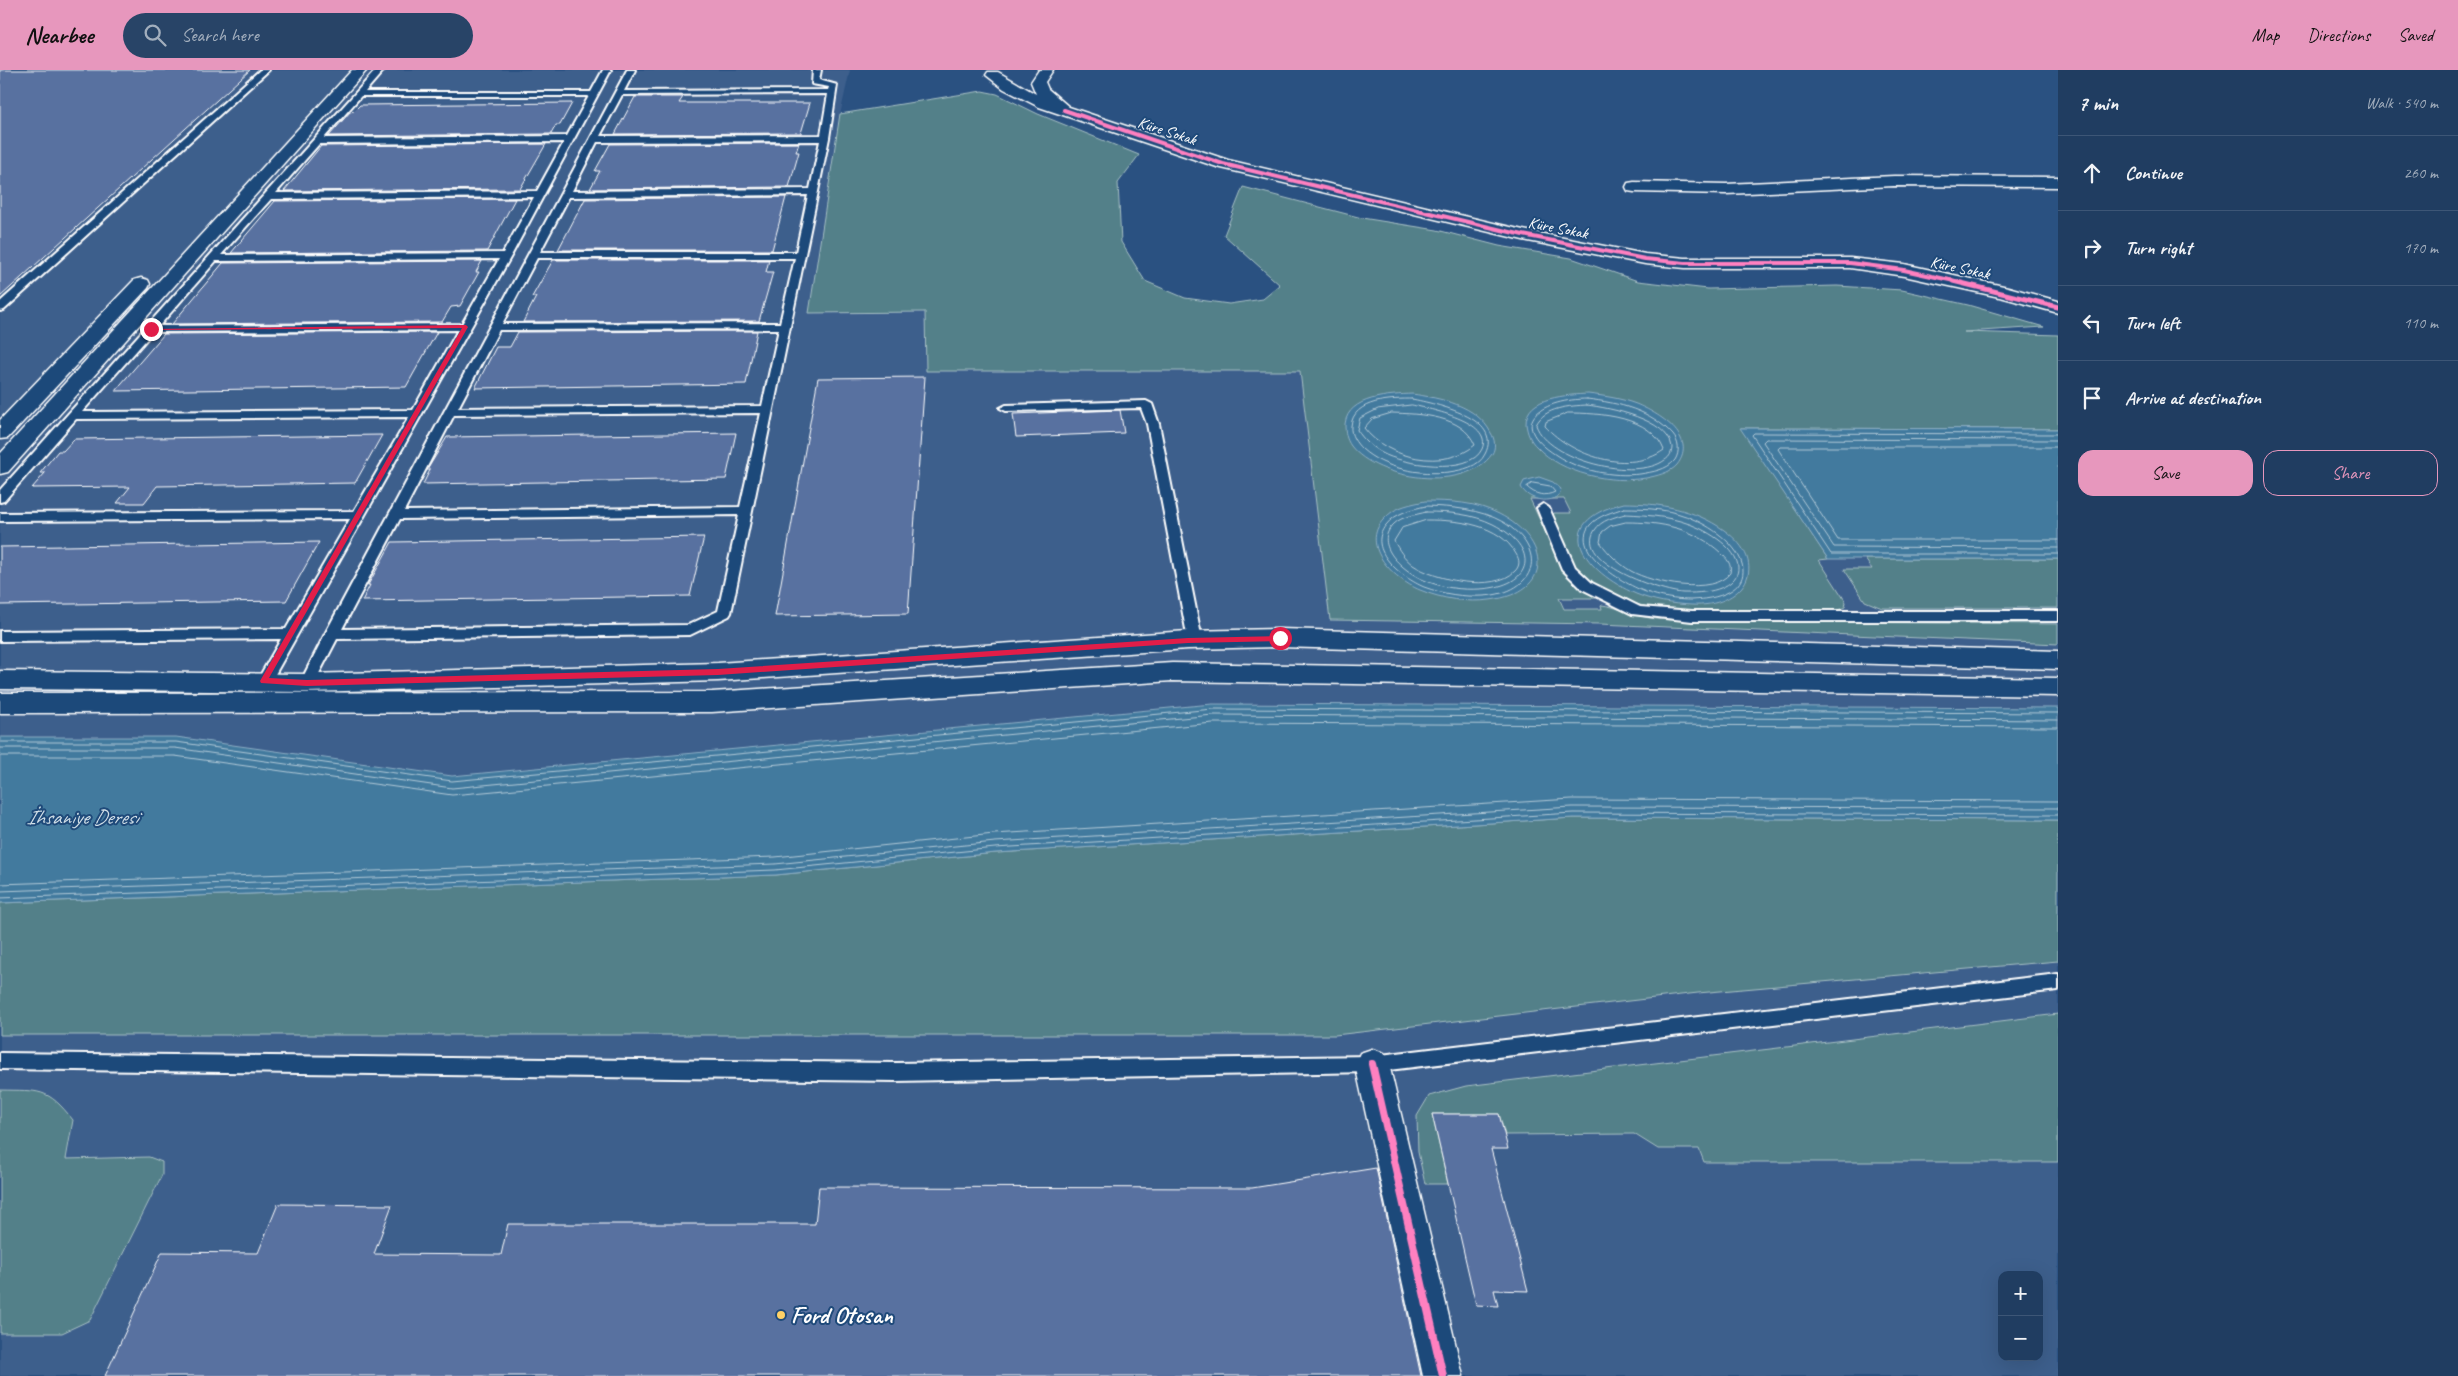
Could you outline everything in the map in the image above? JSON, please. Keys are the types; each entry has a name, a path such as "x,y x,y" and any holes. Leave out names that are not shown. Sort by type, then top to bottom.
{"main road":[{"path":"179,244 344,70"},
{"path":"0,467 360,70"},
{"path":"988,72 1023,76 1046,70"},
{"path":"1046,70 1038,82 1041,91 1064,110"},
{"name":"Küre Sokak","path":"988,72 1013,90 1044,104 1223,164 1532,237 1646,259 1685,262 1850,263 1904,270 2008,293 2058,307"},
{"path":"1634,187 1726,189 1894,181 2058,182"},
{"path":"0,433 151,273"},
{"path":"0,680 264,681 307,683 718,672 1195,640 1280,638 2058,660"},
{"path":"0,703 712,702 1172,672 2058,688"},
{"path":"1372,1064 1443,1376"}],"lane":[{"path":"0,308 265,70"},
{"path":"0,498 380,70"},
{"path":"264,681 506,256 607,70"},
{"path":"307,683 535,255 630,70"},
{"path":"332,634 690,630 724,613 825,138 833,85 815,82 817,70"},
{"path":"619,93 832,92"},
{"path":"359,94 593,94"},
{"path":"595,139 825,138"},
{"path":"317,141 569,139"},
{"path":"567,194 813,192"},
{"path":"269,196 539,194"},
{"path":"535,255 800,254"},
{"path":"214,258 506,256"},
{"path":"496,327 785,326"},
{"path":"151,329 466,327"},
{"path":"1006,408 1146,404 1153,424 1195,640"},
{"path":"451,412 767,409"},
{"path":"74,416 416,413"},
{"path":"1543,508 1569,569 1587,586 1637,611 1692,616 2058,616"},
{"path":"396,515 746,512"},
{"path":"0,517 359,514"},
{"path":"0,636 291,634"},
{"path":"0,1060 896,1072 1372,1064 2058,982"}],"shaded area":[{"path":"0,70 850,70 838,124 809,313 926,312 926,371 1300,371 2058,335 2058,1376 0,1376"}],"green space":[{"path":"982,91 997,94 1038,114 1139,155 1118,183 1121,242 1145,281 1185,298 1229,304 1263,299 1280,285 1224,235 1243,187 1362,218 1437,230 1499,246 1571,258 1638,281 1708,289 1837,286 1902,290 1968,305 2044,327 1964,332 2058,335 2058,429 1741,428 1828,559 1819,560 1846,602 1845,607 1838,610 1671,611 1633,603 1608,593 1597,586 1578,569 1570,557 1552,517 1554,513 1571,513 1564,499 1530,499 1563,570 1571,580 1596,598 1559,598 1564,609 1602,609 1601,605 1635,615 1662,620 2058,624 2058,644 1600,624 1330,620 1300,371 926,371 925,312 809,313 840,114"},
{"path":"1865,559 2058,559 2058,608 1882,608 1865,601 1844,569 1872,569"},
{"path":"1573,818 2058,820 2058,961 1698,993 1335,1035 0,1035 0,903 776,875 996,853"},
{"path":"2058,1014 2058,1162 1704,1162 1699,1149 1658,1149 1634,1134 1505,1135 1499,1114 1432,1114 1448,1184 1425,1184 1418,1152 1417,1116 1429,1096 1466,1086"},
{"path":"0,1090 25,1090 42,1093 49,1096 64,1109 73,1120 66,1159 149,1157 162,1162 162,1175 90,1320 62,1333 0,1333"}],"water":[{"path":"1412,394 1457,404 1477,416 1485,423 1493,438 1492,454 1480,466 1463,474 1443,478 1400,474 1380,467 1363,458 1348,441 1345,424 1348,415 1362,402 1393,395"},
{"path":"1588,394 1630,402 1655,413 1673,427 1683,445 1682,455 1677,465 1667,472 1646,478 1603,478 1573,470 1547,456 1535,445 1529,436 1526,424 1528,415 1540,402 1570,395"},
{"path":"1740,428 2058,429 2058,559 1828,559"},
{"path":"1539,477 1553,482 1561,489 1559,496 1544,500 1528,495 1521,487 1524,481"},
{"path":"1425,501 1453,502 1481,507 1499,514 1516,525 1528,537 1536,551 1538,564 1535,576 1526,587 1511,595 1481,601 1464,601 1428,593 1399,578 1382,559 1377,548 1375,537 1378,526 1395,510"},
{"path":"1624,503 1651,504 1689,512 1724,530 1739,543 1747,557 1749,570 1745,582 1737,592 1725,599 1709,604 1691,605 1649,599 1618,585 1589,561 1582,548 1580,535 1586,523 1600,512"},
{"name":"İhsaniye Deresi","path":"1212,704 2058,708 2058,820 1573,818 996,853 776,875 0,903 0,737 176,737 452,776"}],"building":[{"path":"0,70 250,70 0,297"},
{"path":"635,97 683,97 679,103 810,103 801,133 615,134"},
{"path":"572,103 560,125 556,125 551,134 329,136 350,112 360,105"},
{"path":"799,143 796,152 799,152 789,187 590,189 600,171 595,171 610,144"},
{"path":"546,144 520,189 284,191 321,146"},
{"path":"786,197 772,250 558,250 585,199"},
{"path":"515,199 487,251 231,253 275,201"},
{"path":"553,260 769,260 766,272 773,272 759,321 523,322 536,297 532,297"},
{"path":"482,261 476,272 479,272 460,306 451,307 442,322 172,324 223,263"},
{"path":"757,331 746,384 475,388 496,347 510,347 518,332"},
{"path":"437,332 406,387 115,391 164,334"},
{"path":"925,377 908,614 775,616 818,378"},
{"path":"1120,410 1124,433 1016,437 1013,414"},
{"path":"736,433 726,479 423,484 430,470 427,470 447,437"},
{"path":"382,435 355,483 157,486 144,503 117,503 130,487 32,488 45,473 40,473 58,451 63,451 74,439"},
{"path":"704,537 690,596 362,601 370,585 368,585 392,542"},
{"path":"319,542 286,601 0,605 0,547"},
{"path":"1432,1114 1499,1114 1508,1149 1491,1149 1528,1291 1494,1290 1498,1306 1476,1305"},
{"name":"Ford Otosan","path":"1376,1168 1421,1376 105,1376 162,1252 258,1253 278,1204 392,1205 374,1254 501,1255 508,1224 815,1224 819,1187 1252,1188"}],"cycle path":[{"path":"1064,110 1223,164 1523,235 1645,259 1685,263 1850,263 1904,270 2008,293 2058,307"},
{"path":"1372,1064 1443,1376"}],"place":[{"name":"Ford Otosan","path":"781,1315"}],"route":[{"path":"151,329 466,327 264,681 307,683 718,672 1188,640 1280,638"}]}
